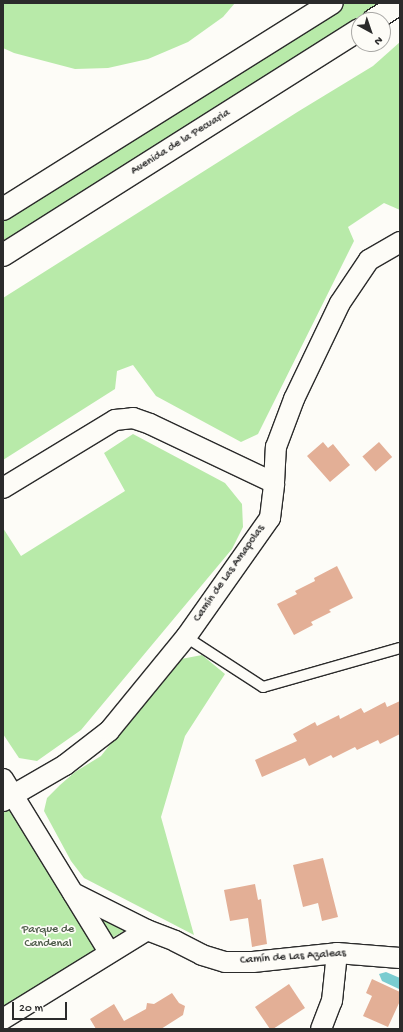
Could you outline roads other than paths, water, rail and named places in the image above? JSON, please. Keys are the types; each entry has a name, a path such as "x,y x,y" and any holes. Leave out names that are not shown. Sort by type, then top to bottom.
{"street":[{"path":"3,209 332,3"},
{"path":"386,12 400,3"},
{"name":"Avenida de la Pecuaria","path":"3,255 351,35"},
{"name":"Camín de Las Amapolas","path":"6,791 65,764 109,731 186,637 270,518 278,443 294,399 340,303 369,260 400,242"},
{"path":"3,488 115,420 133,418 150,424 274,483"},
{"path":"6,791 73,893 109,952"},
{"name":"Camín de Las Azaleas","path":"73,893 147,930 175,941 202,955 225,962 253,962 337,953 400,958"},
{"path":"3,1019 109,952 147,930"},
{"path":"321,1029 332,1001 337,953"}],"lane":[{"path":"186,637 263,687 400,648"}],"water":[{"path":"386,972 400,978 399,989 382,981 379,974"}],"park label":[{"name":"Parque de Candenal","path":"48,938"}]}
